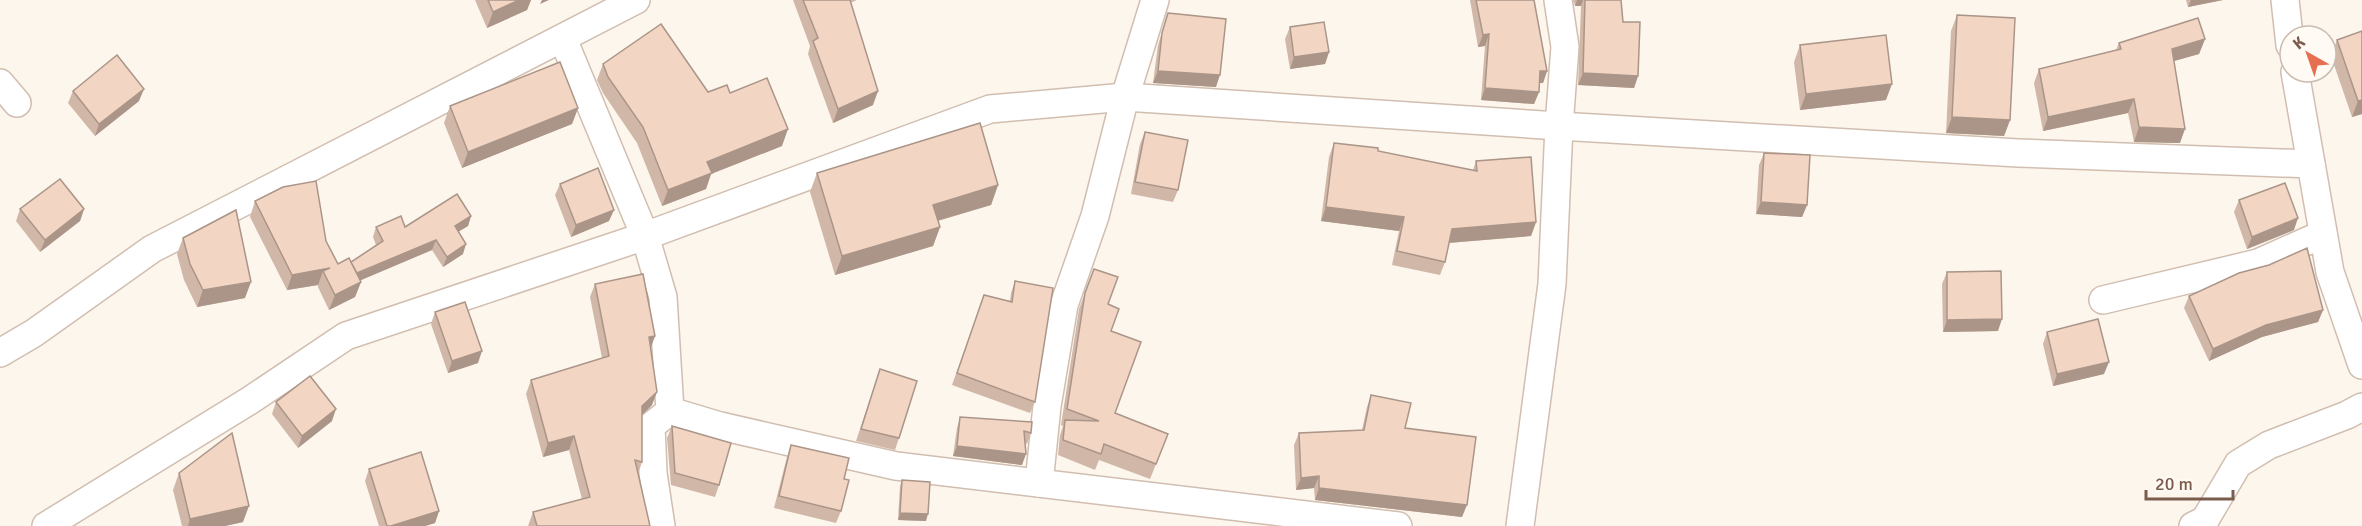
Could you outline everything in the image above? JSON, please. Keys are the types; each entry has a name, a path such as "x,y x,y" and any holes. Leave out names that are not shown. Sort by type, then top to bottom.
{"street":[{"path":"0,353 34,333 152,249 636,0"},
{"path":"1039,483 1047,406 1064,305 1095,216 1125,97 1155,0"},
{"path":"1520,526 1552,284 1565,47 1558,0"},
{"path":"2285,0 2288,24"},
{"path":"563,39 645,236 663,297 670,411"},
{"path":"2297,84 2330,272 2362,365"},
{"path":"46,526 249,401 346,336 645,236 990,109 1125,97 2018,153 2311,164"},
{"path":"2103,300 2259,263 2323,234"},
{"path":"2193,526 2205,520 2238,464 2269,445 2347,416 2362,407"},
{"path":"670,411 720,426 896,466 1398,526"},
{"path":"662,526 653,473 651,426 670,411"}],"building":[{"path":"488,0 519,0 493,12"},
{"path":"803,0 850,0 878,91 838,109 813,41 818,38"},
{"path":"1476,0 1534,0 1547,71 1540,71 1539,92 1485,88 1489,34 1483,35"},
{"path":"1585,0 1621,0 1623,22 1640,22 1638,76 1583,73"},
{"path":"1168,13 1226,19 1220,75 1158,71 1162,33"},
{"path":"1957,15 2015,18 2010,120 1952,117"},
{"path":"2198,18 2205,39 2172,49 2185,129 2139,127 2134,99 2048,117 2039,69 2121,49 2119,43"},
{"path":"1324,22 1329,52 1294,57 1290,27"},
{"path":"661,24 708,92 727,85 730,93 767,78 788,129 707,162 712,173 668,190 643,127 608,77 603,64"},
{"path":"2362,31 2362,100 2358,101 2338,40"},
{"path":"1886,35 1892,84 1806,94 1800,45"},
{"path":"117,55 144,89 99,124 73,91"},
{"path":"560,62 578,108 468,152 450,106"},
{"path":"980,123 998,185 933,205 940,227 842,256 817,173"},
{"path":"1145,132 1188,140 1178,190 1135,182"},
{"path":"1334,143 1378,148 1378,151 1477,171 1476,161 1531,157 1536,222 1452,229 1445,262 1397,251 1404,217 1326,207"},
{"path":"1764,153 1810,155 1807,205 1761,202"},
{"path":"598,168 614,210 576,225 560,184"},
{"path":"60,179 84,209 45,240 20,209"},
{"path":"316,181 326,241 338,264 349,258 361,282 335,295 323,271 330,268 292,275 255,201 283,187"},
{"path":"2285,183 2298,218 2252,237 2239,200"},
{"path":"457,194 471,216 455,226 466,244 447,257 436,240 357,273 351,262 383,241 376,227 401,216 405,227"},
{"path":"236,210 251,282 203,290 190,264 183,238"},
{"path":"2307,248 2323,310 2266,325 2213,349 2189,296 2239,273 2269,265"},
{"path":"1094,269 1118,277 1108,304 1119,309 1111,331 1141,342 1115,413 1168,434 1156,464 1104,444 1101,454 1063,440 1065,420 1099,421 1067,409 1085,293"},
{"path":"2001,271 2002,319 1947,320 1947,272"},
{"path":"643,274 655,336 649,337 657,392 642,406 642,462 635,460 650,526 537,526 533,512 590,497 574,436 548,443 531,380 609,356 595,284"},
{"path":"1015,281 1053,288 1035,402 957,373 984,295 1012,302"},
{"path":"465,302 482,351 452,361 435,312"},
{"path":"2098,319 2109,362 2057,374 2047,332"},
{"path":"880,369 917,381 899,438 861,429"},
{"path":"310,376 336,409 302,436 276,402"},
{"path":"1371,395 1411,403 1405,428 1476,437 1467,505 1319,488 1319,476 1301,478 1299,433 1364,430"},
{"path":"960,417 1032,422 1031,433 1024,431 1026,454 957,446"},
{"path":"672,426 731,443 719,485 675,473"},
{"path":"232,433 249,506 190,519 179,473"},
{"path":"791,445 849,458 844,479 849,480 841,511 779,496"},
{"path":"421,452 439,511 387,526 369,469"},
{"path":"902,480 930,482 928,514 900,513"}]}
